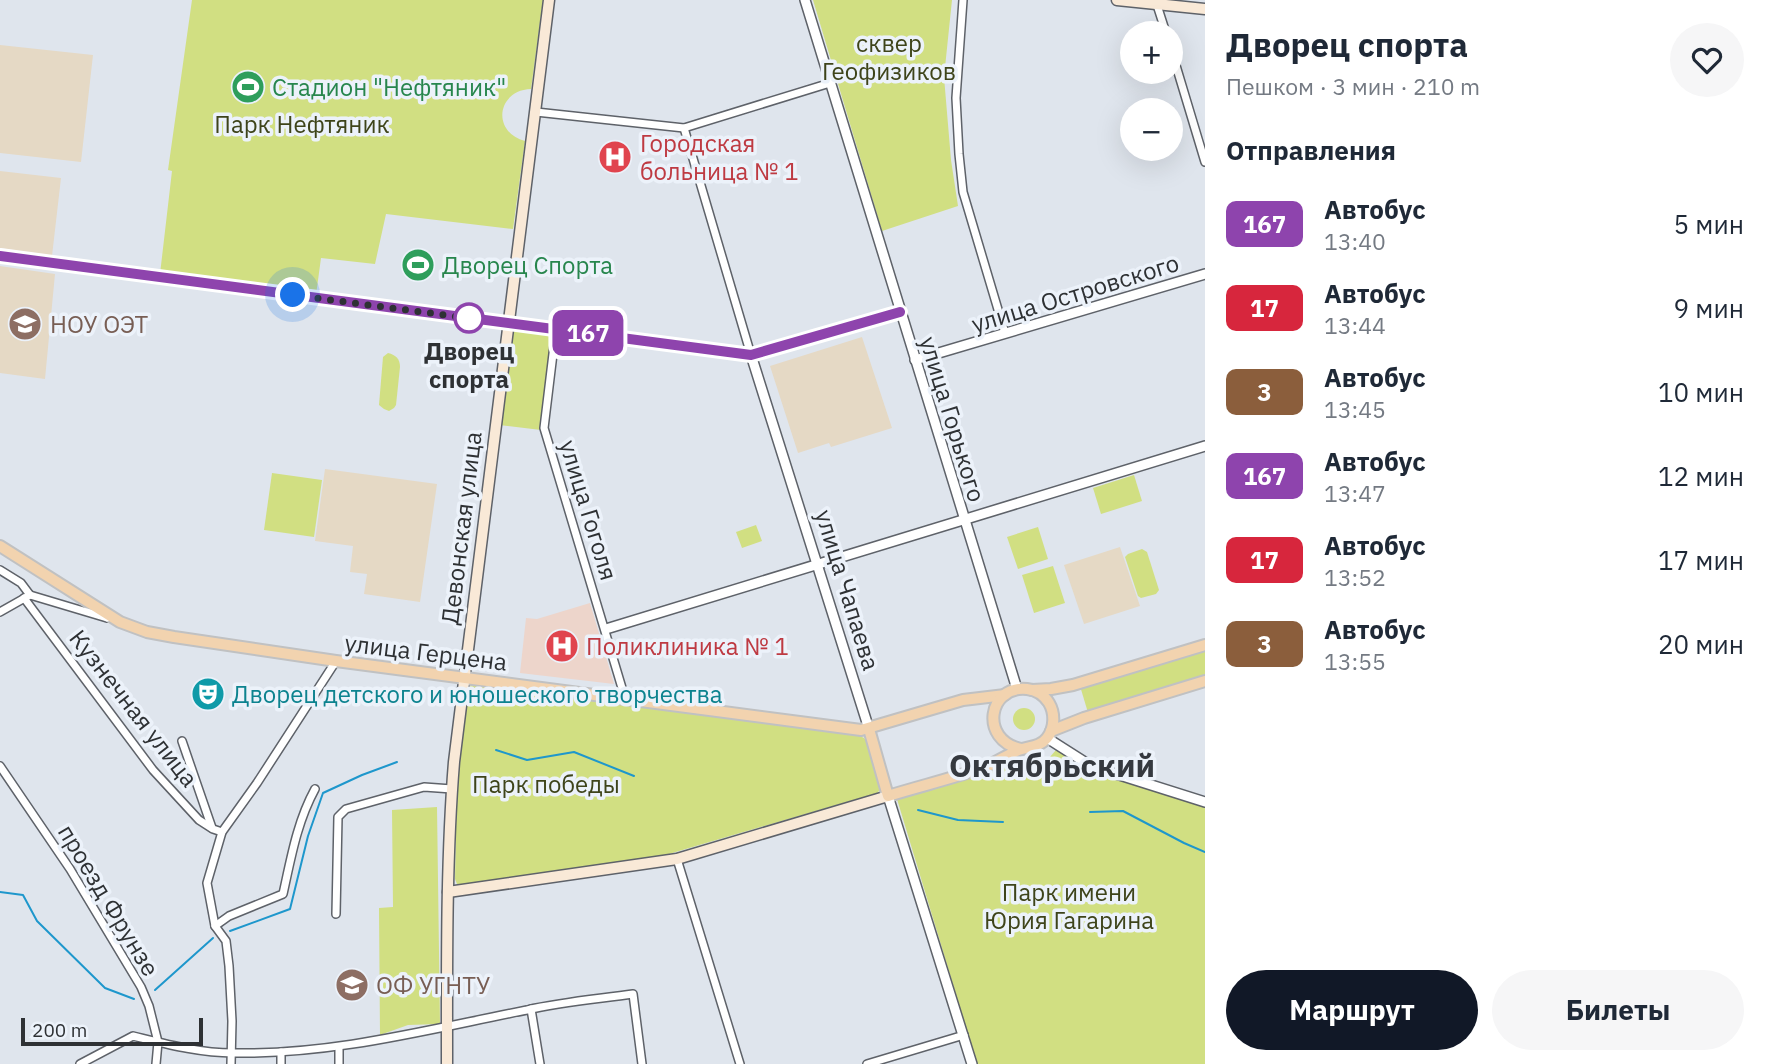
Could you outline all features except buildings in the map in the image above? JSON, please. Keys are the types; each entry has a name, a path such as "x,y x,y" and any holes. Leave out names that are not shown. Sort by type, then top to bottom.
{"main road":[{"name":"Девонская улица","path":"447,1064 450,1026 448,892 452,789 549,0"},
{"path":"1117,0 1205,9"},
{"name":"улица Герцена","path":"0,546 120,622 147,632 336,661 869,729"},
{"path":"869,729 963,700 1005,695 1017,689 1073,685 1205,645"},
{"path":"448,892 677,859 986,766 1021,749 1034,747 1049,735 1084,718 1205,681"},
{"path":"1032,690 1051,706 1054,723 1049,735"},
{"path":"1005,695 995,707 993,723 1006,744 1021,749"},
{"name":"улица Чапаева","path":"869,729 888,796"}],"street":[{"name":"улица Горького","path":"805,0 1017,689"},
{"path":"962,0 956,99 959,154 964,192 1005,333"},
{"path":"1157,5 1162,21"},
{"path":"536,112 684,128 830,83"},
{"path":"1182,84 1205,162"},
{"name":"улица Чапаева","path":"684,128 751,355 869,729"},
{"path":"0,256 751,355 900,312"},
{"name":"улица Островского","path":"915,360 1205,274"},
{"name":"улица Гоголя","path":"556,329 544,428 625,698"},
{"path":"606,629 1205,446"},
{"path":"0,570 21,583 27,597"},
{"path":"0,612 27,597 120,622"},
{"name":"Кузнечная улица","path":"27,597 153,770 199,820 222,832"},
{"path":"231,1064 232,1021 226,941 215,926 207,883 222,832 336,661"},
{"path":"1049,735 1091,766 1205,802"},
{"path":"182,741 213,829"},
{"name":"проезд Фрунзе","path":"0,766 71,869 141,987 158,1042 156,1064"},
{"path":"337,914 338,817 346,809 424,787 452,789"},
{"path":"215,926 229,916 284,894 296,838 315,789"},
{"name":"улица Чапаева","path":"888,796 972,1064"},
{"path":"677,859 740,1064"},
{"path":"80,1064 133,1036 172,1047 231,1053 281,1052 339,1047 531,1009 633,994 642,1064"},
{"path":"531,1009 540,1064"},
{"path":"867,1064 964,1035"},
{"path":"339,1047 339,1064"},
{"path":"281,1052 281,1064"}],"shaded area":[{"path":"0,45 93,55 81,162 0,153"},
{"path":"0,171 61,178 52,256 0,248"},
{"name":"НОУ ОЭТ","path":"0,266 55,274 45,379 0,373"},
{"path":"862,337 892,428 831,447 829,443 798,453 770,366"},
{"path":"325,469 437,484 420,602 364,594 367,574 350,572 353,546 315,541"},
{"path":"1120,547 1140,606 1084,624 1064,565"},
{"name":"Поликлиника № 1","path":"590,603 614,684 520,673 526,618 537,619"}],"green space":[{"name":"Парк Нефтяник","path":"192,0 543,0 531,89 511,96 503,112 507,129 525,141 513,229 386,214 375,264 321,258 316,295 160,274 172,171 168,170"},
{"name":"cквер Геофизиков","path":"813,0 952,0 944,77 958,206 882,231"},
{"path":"511,328 553,333 541,430 499,425"},
{"path":"388,353 397,358 400,367 396,405 389,411 379,405 383,357"},
{"path":"272,473 322,480 314,537 264,530"},
{"path":"1134,475 1142,501 1101,514 1093,488"},
{"path":"756,525 762,541 742,548 736,532"},
{"path":"1038,527 1048,559 1018,569 1007,537"},
{"path":"1142,549 1147,552 1159,590 1156,594 1141,598 1125,557"},
{"path":"1053,566 1065,603 1034,613 1022,575"},
{"path":"1205,648 1205,681 1089,716 1080,686"},
{"name":"Парк победы","path":"474,684 860,736 868,743 881,789 877,793 662,856 461,886 455,879 457,772 469,686"},
{"path":"1024,708 1032,711 1035,719 1032,727 1024,730 1016,727 1013,719 1016,711"},
{"name":"Парк имени Юрия Гагарина","path":"1056,750 1089,770 1205,807 1205,1064 977,1064 897,799 1012,766 1034,764 1049,758"},
{"path":"437,807 440,1024 408,1025 380,1035 379,908 393,907 392,810"}],"waterway":[{"path":"496,750 527,760 574,752 634,776"},
{"path":"230,931 290,909 308,836 323,793 397,762"},
{"path":"918,810 958,820 1003,822"},
{"path":"1090,812 1123,811 1205,852"},
{"path":"0,892 23,895 37,921 105,988 134,999"},
{"path":"155,990 213,938"}],"bus line":[{"name":"167","path":"0,256 751,355 900,312"}],"place":[{"name":"Стадион \"Нефтяник\"","path":"248,87"},
{"name":"Городская больница № 1","path":"615,157"},
{"name":"Дворец Спорта","path":"418,265"},
{"name":"Дворец спорта","path":"469,318"},
{"name":"НОУ ОЭТ","path":"25,324"},
{"name":"Поликлиника № 1","path":"562,646"},
{"name":"Дворец детского и юношеского творчества","path":"208,694"},
{"name":"ОФ УГНТУ","path":"352,985"}],"district":[{"name":"Октябрьский","path":"1052,765"}],"route":[{"path":"293,295 475,319 469,318"}]}
